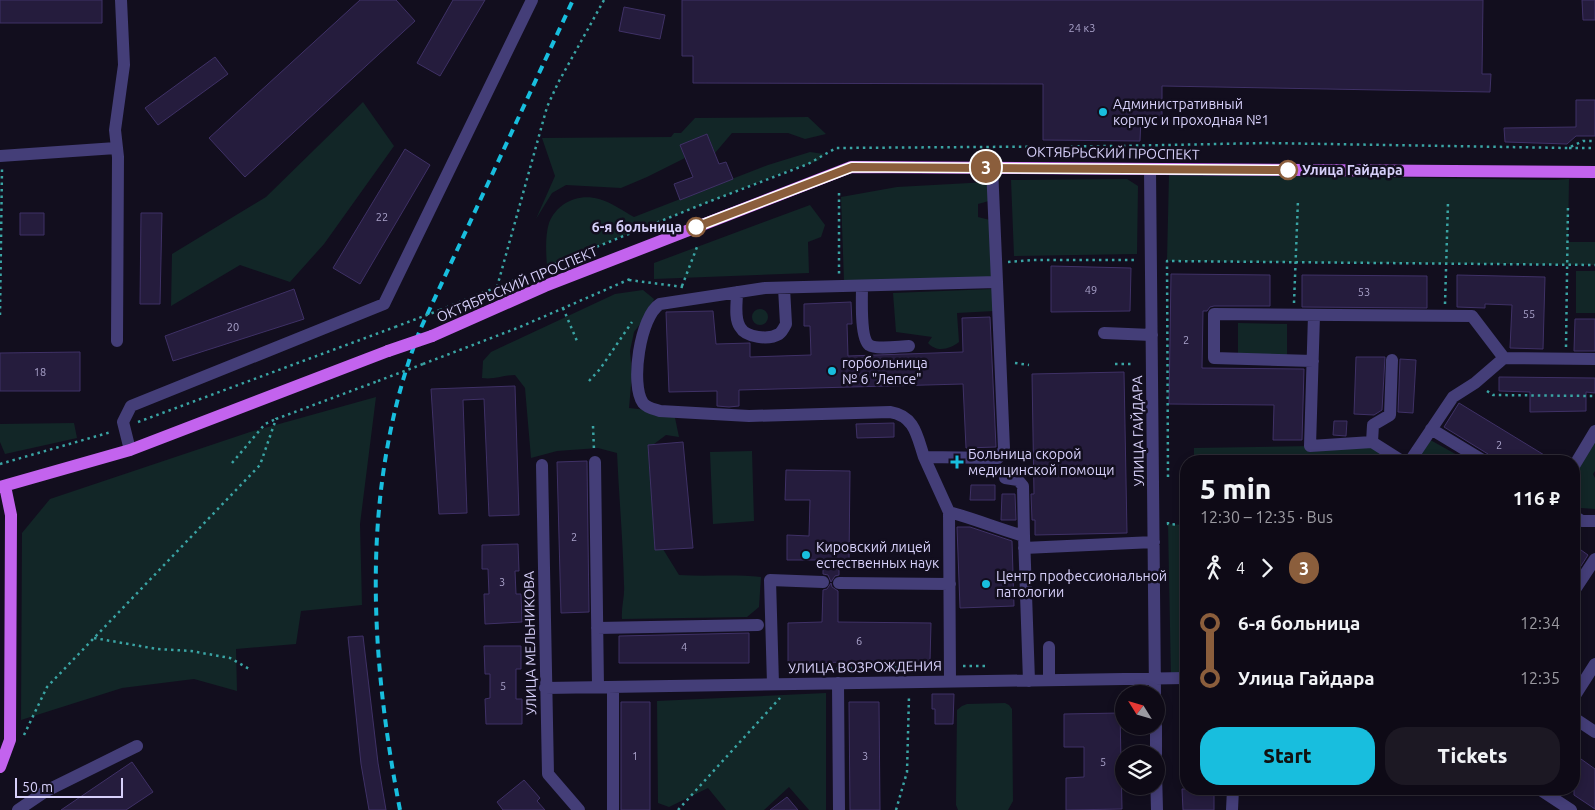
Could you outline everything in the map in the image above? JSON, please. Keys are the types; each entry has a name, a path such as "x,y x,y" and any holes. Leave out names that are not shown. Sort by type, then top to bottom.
{"main road":[{"name":"ОКТЯБРЬСКИЙ ПРОСПЕКТ","path":"3,487 130,450 388,351 432,336 545,286 852,167 1595,172"},
{"path":"0,767 10,740 11,515 3,487"}],"street":[{"path":"116,341 118,157 116,148 116,117 124,65 121,0"},
{"path":"130,450 123,422 131,406 384,304 532,0"},
{"path":"1,156 116,148"},
{"path":"924,457 998,458 1004,449 992,167"},
{"name":"УЛИЦА ГАЙДАРА","path":"1150,169 1155,685"},
{"path":"950,681 949,512 911,423 904,416 890,412 749,416 660,411 646,406 641,400 638,387 638,356 642,334 652,311 660,304 765,288 997,282"},
{"path":"862,286 864,337 868,344 876,347 909,346"},
{"path":"737,292 740,329 747,334 761,337 778,335 784,329 786,324 784,288"},
{"path":"1313,361 1214,358 1214,314 1472,316 1504,358"},
{"path":"1314,315 1310,446 1372,442 1393,455"},
{"path":"1104,333 1152,335"},
{"path":"1414,455 1453,397 1475,383 1504,358 1595,359"},
{"path":"1372,442 1373,425 1390,415 1392,360"},
{"path":"1431,429 1474,455"},
{"path":"1580,456 1595,431"},
{"path":"595,462 598,687"},
{"name":"УЛИЦА МЕЛЬНИКОВА","path":"542,465 548,774 579,810"},
{"path":"1005,478 1018,480 1023,486 1028,680"},
{"path":"949,512 982,521 1024,542 1124,548 1154,542"},
{"path":"1580,520 1595,521"},
{"path":"1580,582 1595,559"},
{"path":"773,684 770,580 823,582"},
{"path":"838,583 950,584"},
{"path":"598,628 758,625"},
{"path":"1049,647 1049,680"},
{"path":"1580,688 1595,664"},
{"name":"УЛИЦА ВОЗРОЖДЕНИЯ","path":"545,688 1180,678"},
{"path":"838,683 839,810"},
{"path":"612,686 613,810"},
{"path":"1580,722 1595,732"},
{"path":"18,810 46,791 137,746"},
{"path":"1157,795 1157,810"},
{"path":"1232,810 1233,795"},
{"path":"1548,795 1571,810"}],"path":[{"path":"497,288 547,107 558,83 604,0"},
{"path":"1568,148 1583,142 1595,142"},
{"path":"1117,146 1266,143 1595,148"},
{"path":"0,315 1,156"},
{"path":"839,194 840,287"},
{"path":"1294,315 1298,200"},
{"path":"1445,316 1448,202"},
{"path":"1566,359 1568,204"},
{"path":"232,464 264,424 276,419 511,331 629,280 682,286 696,248"},
{"path":"1013,262 1032,260 1140,260"},
{"path":"563,308 577,341"},
{"path":"0,464 124,427 440,310"},
{"path":"1014,356 1015,365 1029,365"},
{"path":"1115,364 1134,364"},
{"path":"1475,383 1493,395 1595,396"},
{"path":"22,740 47,687 260,465 276,419"},
{"path":"593,426 595,462"},
{"path":"1168,524 1180,525"},
{"path":"94,638 157,649 192,651 230,658 251,670"},
{"path":"950,666 989,666"},
{"path":"813,669 934,667"},
{"path":"896,810 907,772 908,682"},
{"path":"678,810 793,684"}],"green space":[{"path":"363,102 394,146 324,244 290,282 240,265 171,306 172,254 266,197"},
{"path":"808,117 826,134 805,139 788,133 732,133 715,153 707,134 680,145 685,158 621,188 566,185 552,193 536,219 555,176 542,138 671,137 674,133 681,133 695,118"},
{"path":"810,152 824,154 818,161 792,169 547,266 546,239 549,223 557,210 569,201 591,197 612,204 634,217 768,165"},
{"path":"1169,174 1569,179 1568,242 1595,242 1595,265 1167,261"},
{"path":"1127,179 1138,186 1137,254 1014,256 1011,180"},
{"path":"988,182 989,201 978,204 978,217 990,220 992,277 844,282 841,197 897,187"},
{"path":"810,205 825,225 821,237 808,242 809,273 654,279 654,263"},
{"path":"1576,271 1595,271 1595,313 1576,313"},
{"path":"992,289 994,311 957,313 959,342 952,347 944,349 935,348 928,343 932,337 896,332 893,293"},
{"path":"643,290 654,299 647,315 634,332 630,351 632,374 629,408 674,413 679,437 666,435 654,444 658,541 679,575 761,577 759,607 747,617 622,619 624,589 623,552 617,453 598,448 557,451 531,458 525,388 515,375 482,378 483,361 491,352 615,294"},
{"path":"757,309 763,309 768,314 766,323 757,325 752,320 752,314"},
{"path":"1238,323 1287,324 1287,356 1238,355"},
{"path":"376,397 360,524 362,605 301,611 296,644 236,649 237,691 194,679 122,688 21,720 22,533 50,499 250,432"},
{"path":"74,423 77,438 5,454 0,442 0,424"},
{"path":"1595,434 1595,471 1593,474 1595,478 1595,509 1580,507 1580,460"},
{"path":"1425,437 1457,455 1414,455"},
{"path":"1372,442 1393,455 1194,455 1194,448 1310,446"},
{"path":"752,451 754,521 713,524 710,452"},
{"path":"1168,524 1180,525 1180,678 1171,678"},
{"path":"826,693 826,810 809,810 789,787 764,810 726,810 708,788 669,807 658,803 657,701"},
{"path":"1005,703 1012,709 1013,801 1008,810 958,810 956,805 957,710 967,704"}],"building":[{"path":"0,0 102,0 102,23 0,23"},
{"path":"360,0 396,0 415,21 245,177 209,138"},
{"path":"453,0 485,0 440,76 417,63"},
{"path":"682,0 1483,0 1482,74 1491,74 1490,92 1162,86 1162,118 1141,117 1140,141 1043,140 1043,84 693,83 693,56 682,56"},
{"path":"1582,0 1595,0 1595,20 1583,20"},
{"path":"624,7 665,15 660,39 619,31"},
{"path":"215,57 228,74 158,125 145,108"},
{"path":"1576,100 1595,100 1595,136 1576,136 1567,144 1505,142 1504,128 1576,127"},
{"path":"707,134 719,164 726,162 733,179 680,200 674,184 693,177 680,145"},
{"path":"405,149 430,165 360,284 333,268"},
{"path":"20,213 44,213 44,235 20,235"},
{"path":"141,213 162,213 160,304 140,304"},
{"path":"1051,266 1131,268 1130,311 1051,312"},
{"path":"1171,274 1270,275 1270,306 1214,306 1210,307 1207,311 1203,311 1202,368 1304,369 1302,440 1273,440 1274,405 1169,404"},
{"path":"1302,275 1427,276 1427,308 1302,307"},
{"path":"1457,275 1545,277 1543,349 1510,348 1512,305 1485,304 1485,308 1457,307"},
{"path":"294,289 304,319 173,361 165,336"},
{"name":"горбольница № 6 \"Лепсе\"","path":"851,302 852,324 847,324 848,356 963,352 962,318 990,317 996,447 966,448 963,384 739,390 739,406 729,407 717,406 717,391 669,392 666,312 713,311 716,344 750,343 750,357 811,355 810,326 804,326 804,304"},
{"path":"1575,319 1595,319 1595,351 1574,351"},
{"path":"80,352 80,391 0,391 0,353"},
{"path":"1356,357 1385,357 1382,410 1374,415 1354,414"},
{"path":"1400,359 1416,360 1413,413 1398,412"},
{"path":"1124,372 1127,533 1035,535 1035,520 1032,520 1031,494 1034,494 1032,374"},
{"path":"1499,377 1595,378 1595,393 1586,392 1586,411 1530,412 1530,392 1499,391"},
{"path":"515,386 519,515 489,516 484,399 463,400 467,513 439,514 431,389"},
{"path":"1459,403 1544,455 1489,455 1444,427"},
{"path":"1334,421 1347,421 1346,436 1333,435"},
{"path":"894,423 894,437 857,438 856,424"},
{"path":"683,442 693,548 655,550 648,445"},
{"path":"587,461 589,612 561,613 557,462"},
{"path":"786,470 850,471 849,561 839,561 839,575 835,576 831,582 828,575 823,574 823,560 787,560 787,535 809,536 810,500 785,500"},
{"path":"971,485 995,485 995,500 970,500"},
{"path":"1002,494 1015,494 1016,520 1001,520"},
{"name":"Центр профессиональной патологии","path":"957,527 970,527 1012,541 1014,606 960,608"},
{"path":"518,544 519,571 515,571 516,594 521,594 522,622 485,624 484,594 489,594 488,569 482,569 482,545"},
{"path":"1580,549 1588,555 1580,568"},
{"path":"831,583 832,587 838,591 838,622 931,623 930,661 788,663 788,623 822,622 823,590 827,589"},
{"path":"749,633 749,663 619,663 619,636"},
{"path":"363,636 378,763 386,810 369,810 361,764 348,637"},
{"path":"484,646 521,646 521,669 516,669 516,699 522,699 522,724 486,724 485,699 490,698 490,674 485,674"},
{"path":"932,694 954,694 953,724 935,724"},
{"path":"621,702 650,702 650,810 621,810"},
{"path":"849,702 879,702 880,810 850,810"},
{"path":"1115,713 1115,735 1120,735 1121,745 1115,745 1115,795 1122,795 1122,809 1066,810 1066,778 1084,777 1084,747 1064,747 1064,714"},
{"path":"1580,758 1595,769 1595,809 1574,795 1580,795"},
{"path":"132,762 153,792 126,810 61,810"},
{"path":"524,780 540,798 537,801 545,810 503,810 497,802"},
{"path":"1182,795 1214,795 1214,810 1183,810"},
{"path":"787,797 798,810 770,810"}],"railway":[{"path":"400,810 389,750 377,629 376,568 379,508 387,448 401,389 420,330 573,0"}],"bus line":[{"name":"3","path":"696,227 852,167 1288,170"}],"place":[{"name":"Административный корпус и проходная №1","path":"1103,112"},
{"name":"Улица Гайдара","path":"1288,170"},
{"name":"6-я больница","path":"696,227"},
{"name":"горбольница № 6 \"Лепсе\"","path":"832,371"},
{"name":"Больница скорой медицинской помощи","path":"957,462"},
{"name":"Кировский лицей естественных наук","path":"806,555"},
{"name":"Центр профессиональной патологии","path":"986,584"}]}
